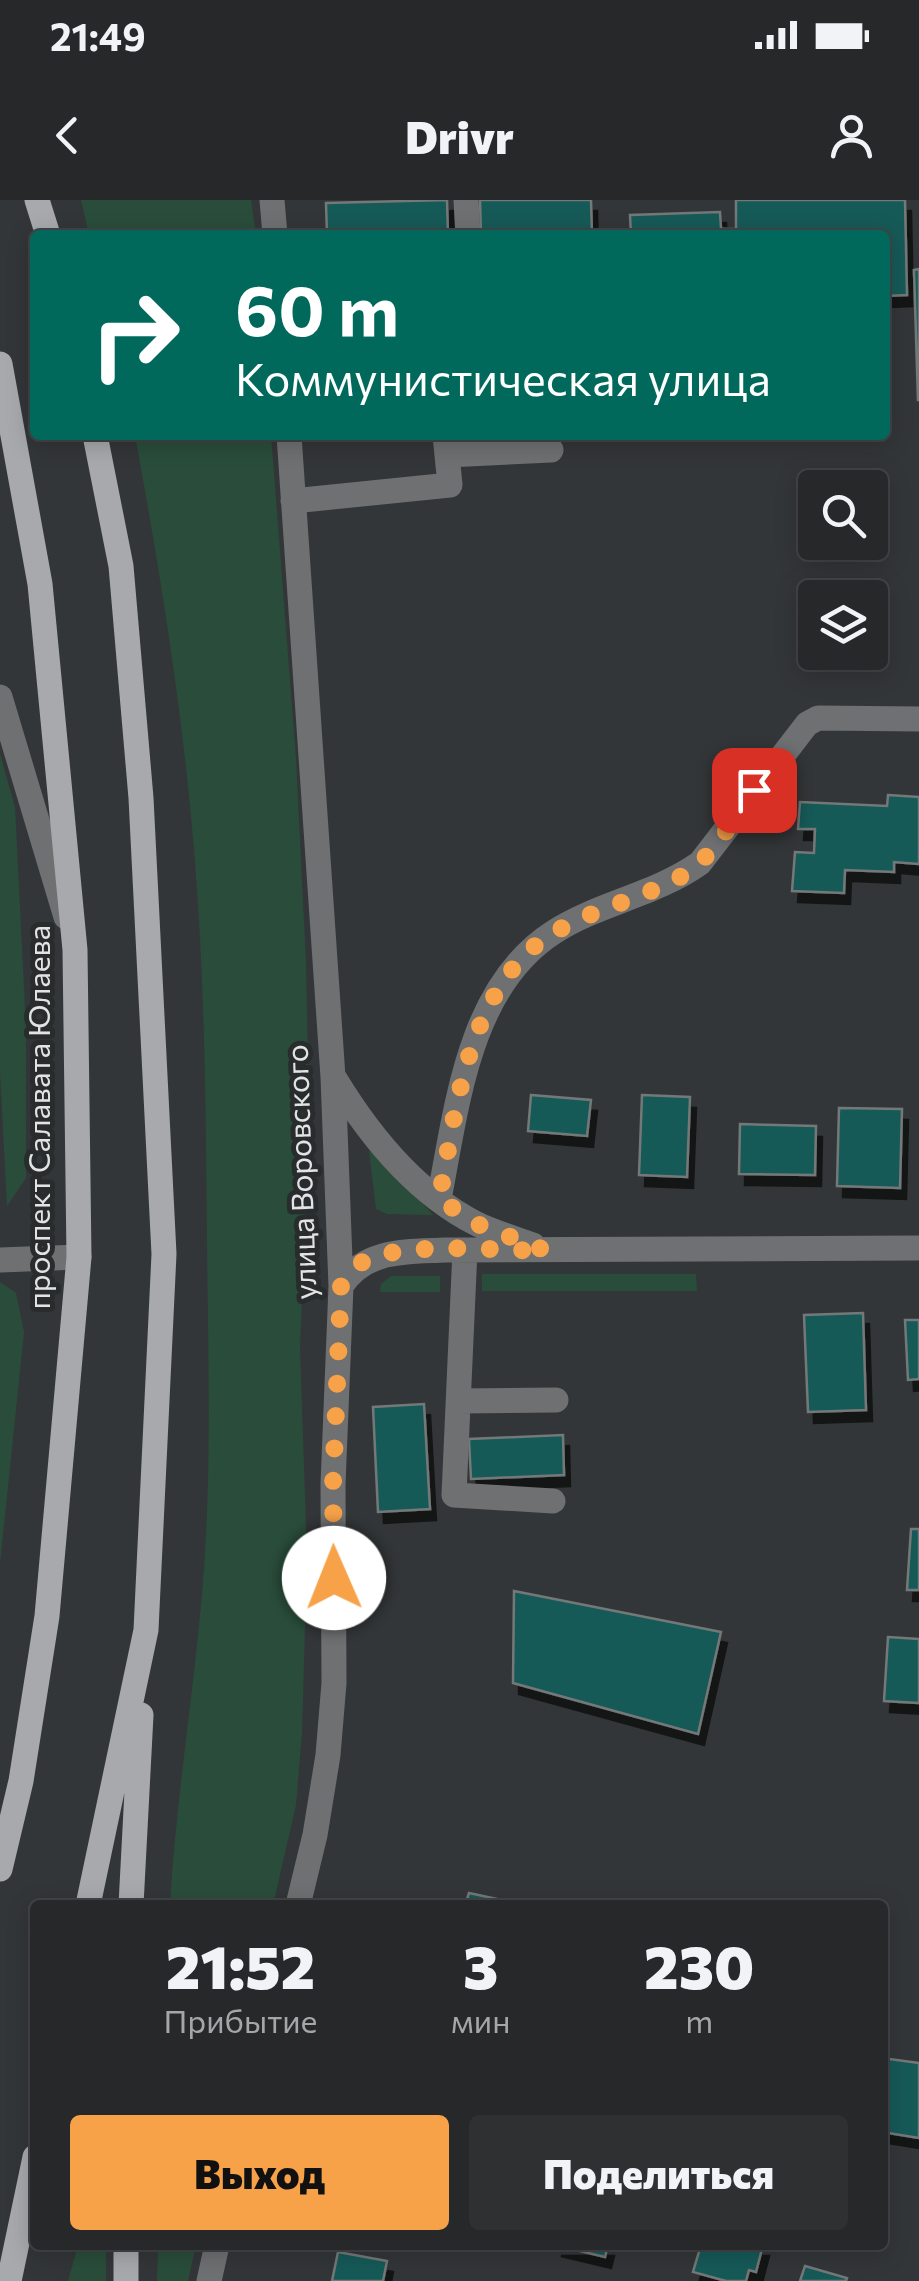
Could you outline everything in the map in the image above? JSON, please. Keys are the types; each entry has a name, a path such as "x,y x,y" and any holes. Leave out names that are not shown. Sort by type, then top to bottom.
{"main road":[{"path":"37,200 46,230"},
{"name":"проспект Салавата Юлаева","path":"0,364 40,584 75,950 79,1257 47,1616 10,1786 0,1869"},
{"path":"96,440 121,566 140,779 164,1254 131,1900"},
{"path":"89,1900 146,1630"},
{"path":"9,2281 30,2181"},
{"path":"126,2250 126,2281"}],"street":[{"path":"272,200 275,230"},
{"path":"466,200 468,230"},
{"name":"улица Воровского","path":"289,440 333,1077 341,1286 333,1484 334,1683 326,1771 299,1900"},
{"path":"293,501 450,485 446,445 551,450"},
{"path":"0,697 75,950"},
{"path":"439,1199 472,1050 492,998 524,956 556,931 681,877 700,864 808,724 818,718 919,718"},
{"path":"333,1077 360,1120 391,1156 439,1199 477,1224 547,1251"},
{"path":"341,1286 366,1260 395,1253 919,1248"},
{"path":"465,1250 454,1495 552,1501"},
{"path":"0,1260 79,1257"},
{"path":"458,1401 556,1400"},
{"path":"208,2281 216,2250"}],"green space":[{"path":"81,200 251,200 255,230 88,230"},
{"path":"136,440 271,440 296,759 309,1121 300,1348 307,1556 302,1732 296,1805 274,1900 170,1900 203,1582 209,1388 198,909 185,755"},
{"path":"0,754 15,807 26,1030 26,1178 7,1206 0,1071"},
{"path":"368,1142 433,1215 387,1214 376,1209"},
{"path":"482,1274 696,1274 697,1291 482,1291"},
{"path":"391,1276 440,1276 440,1292 380,1292 381,1284"},
{"path":"0,1282 16,1293 24,1332 0,1563"},
{"path":"77,2250 106,2250 106,2281 68,2281"},
{"path":"158,2250 195,2250 188,2281 157,2281"}],"building":[{"path":"447,200 448,230 327,230 326,203"},
{"path":"480,200 591,200 592,230 481,230"},
{"path":"736,200 905,200 907,295 890,296 890,230 631,230 630,215 720,212 721,229 736,229"},
{"path":"919,269 919,400 918,400 914,270"},
{"path":"888,795 919,797 919,864 894,862 894,872 845,870 844,893 792,891 795,852 814,853 815,829 798,829 800,802 887,806"},
{"path":"531,1095 591,1100 587,1136 528,1131"},
{"path":"642,1095 690,1097 687,1177 639,1175"},
{"path":"839,1108 902,1109 900,1188 837,1186"},
{"path":"740,1124 816,1126 815,1175 739,1174"},
{"path":"863,1313 866,1410 808,1412 804,1315"},
{"path":"905,1320 919,1320 919,1379 908,1380"},
{"path":"424,1404 430,1509 378,1512 373,1407"},
{"path":"563,1435 564,1475 471,1479 469,1439"},
{"path":"911,1529 919,1529 919,1590 907,1590"},
{"path":"514,1591 721,1632 698,1734 513,1683"},
{"path":"888,1637 919,1639 919,1703 884,1701"},
{"path":"469,1893 502,1900 467,1900"},
{"path":"888,2059 919,2063 919,2138 888,2133"},
{"path":"576,2250 607,2250 605,2257"},
{"path":"700,2250 762,2250 756,2272 749,2270 746,2281 726,2281 693,2272"},
{"path":"338,2252 387,2261 383,2281 332,2281"},
{"path":"805,2266 847,2278 800,2281"}],"route":[{"path":"334,1578 333,1484 341,1286 366,1260 395,1253 547,1251 477,1224 439,1199 472,1050 492,998 524,956 556,931 681,877 700,864 754,790"}]}
